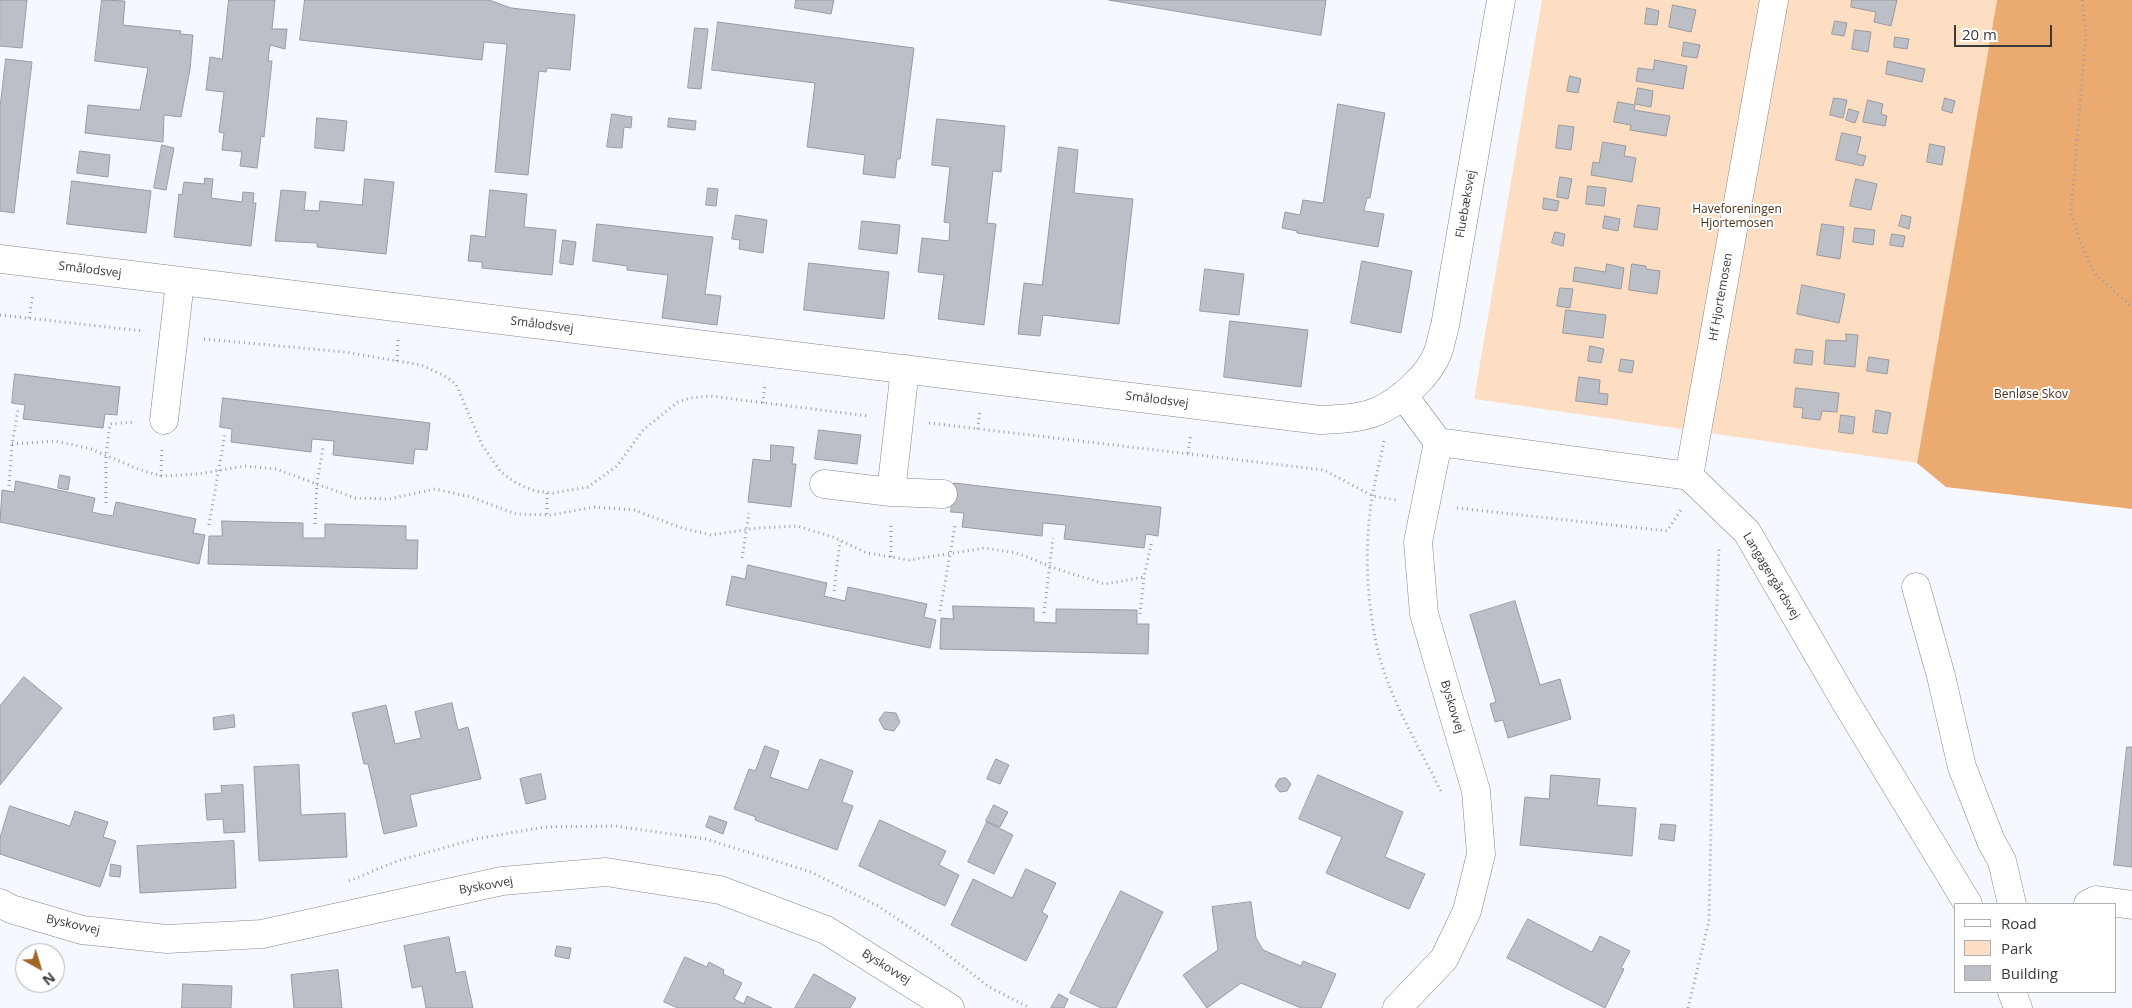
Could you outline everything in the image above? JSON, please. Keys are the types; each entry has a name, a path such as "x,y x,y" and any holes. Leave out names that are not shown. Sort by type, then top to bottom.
{"street":[{"name":"Fluebæksvej","path":"1403,395 1424,376 1437,354 1445,326 1501,0"},
{"name":"Hf Hjortemosen","path":"1694,481 1774,0"},
{"name":"Smålodsvej","path":"0,258 180,282 1320,420 1353,418 1378,411 1403,395"},
{"path":"164,420 180,282"},
{"path":"892,492 905,369"},
{"path":"1403,395 1438,442 1694,481"},
{"name":"Byskovvej","path":"1397,1008 1444,959 1467,911 1481,854 1476,790 1424,614 1418,542 1438,442"},
{"name":"Langagergårdsvej","path":"1694,481 1747,532 1845,701 1967,903"},
{"path":"824,484 892,492 943,494"},
{"path":"1916,587 1941,676 1962,767 1991,841 2002,861 2012,903"},
{"name":"Byskovvej","path":"0,904 82,930 167,940 262,934 502,881 606,872 720,890 826,930 950,1008"},
{"path":"2090,903 2096,900 2132,905"},
{"path":"2012,993 2018,1008"}],"path":[{"path":"2082,0 2086,33 2070,212 2094,273 2132,307"},
{"path":"0,315 174,336 345,352 422,365 456,384 482,445 501,472 516,483 535,491 576,490 588,487 599,481 617,466 643,430 678,402 690,398 710,396 1324,470 1372,496 1426,504 1668,531 1683,506 1694,481"},
{"path":"10,486 12,444 18,410"},
{"path":"1378,411 1385,437 1372,496 1367,565 1370,608 1379,656 1398,704 1446,800"},
{"path":"106,503 106,455 110,424 164,420"},
{"path":"209,525 225,434"},
{"path":"12,444 56,442 91,449 138,469 161,476 198,474 245,466 276,469 355,498 389,499 435,489 471,497 516,514 547,515 595,507 634,510 682,528 711,535 797,526 840,541 867,554 909,560 985,548 1016,554 1104,584 1144,578"},
{"path":"315,524 317,483 323,448"},
{"path":"547,492 547,515"},
{"path":"1688,1008 1709,921 1714,680 1721,507"},
{"path":"742,558 749,513"},
{"path":"940,611 954,526"},
{"path":"1044,613 1053,538"},
{"path":"1140,614 1144,578 1152,540"},
{"path":"834,591 840,541"}],"green space":[{"name":"Haveforeningen Hjortemosen","path":"1542,0 1997,0 1917,463 1474,399"},
{"name":"Benløse Skov","path":"1997,0 2132,0 2132,509 1946,487 1917,463"}],"building":[{"path":"0,0 27,0 22,48 0,46"},
{"path":"102,0 125,1 123,25 181,31 180,34 193,35 190,69 181,117 164,115 163,142 85,133 88,105 140,110 148,68 95,61"},
{"path":"229,0 275,0 272,29 287,29 285,49 270,45 268,61 272,61 264,137 261,136 257,168 240,166 242,152 222,150 224,133 219,132 224,92 206,90 210,57 222,59"},
{"path":"305,0 489,0 511,8 575,15 570,70 547,68 546,72 539,71 528,175 495,172 507,44 484,42 482,60 300,40"},
{"path":"796,0 834,0 831,14 795,8"},
{"path":"1109,0 1326,0 1321,35"},
{"path":"1852,0 1897,0 1891,26 1874,22 1876,12 1851,7"},
{"path":"1673,5 1696,10 1691,32 1669,27"},
{"path":"1647,8 1659,11 1657,25 1645,24"},
{"path":"1835,21 1847,23 1844,36 1832,34"},
{"path":"718,22 914,48 900,159 897,159 895,178 863,174 865,155 807,147 815,83 712,70"},
{"path":"695,28 708,29 701,89 688,88"},
{"path":"1855,30 1871,32 1868,52 1852,49"},
{"path":"1895,37 1909,39 1907,49 1894,47"},
{"path":"1684,42 1700,45 1697,58 1682,56"},
{"path":"6,59 32,62 14,213 0,211 0,108"},
{"path":"1655,60 1687,66 1683,89 1636,81 1638,68 1653,70"},
{"path":"1888,61 1925,69 1922,82 1886,74"},
{"path":"1570,76 1581,79 1578,93 1567,91"},
{"path":"1638,88 1653,91 1651,107 1635,104"},
{"path":"1834,98 1847,100 1843,118 1830,115"},
{"path":"1945,98 1955,101 1952,113 1942,110"},
{"path":"1868,100 1883,104 1881,114 1887,116 1885,126 1863,122"},
{"path":"1618,102 1635,105 1634,110 1670,116 1666,136 1630,130 1631,125 1614,122"},
{"path":"1338,104 1385,113 1370,198 1367,198 1364,211 1384,214 1378,247 1297,233 1297,231 1282,228 1285,212 1300,215 1303,200 1323,203"},
{"path":"1849,109 1859,112 1855,123 1846,120"},
{"path":"612,114 632,117 631,128 624,127 622,148 607,147"},
{"path":"317,118 347,121 344,151 315,148"},
{"path":"669,118 696,121 695,130 668,127"},
{"path":"937,119 1005,126 1001,172 993,171 987,223 996,224 984,325 938,319 944,275 918,272 922,238 949,241 950,223 944,222 950,167 932,165"},
{"path":"1559,125 1574,127 1571,150 1556,148"},
{"path":"1842,133 1861,137 1857,154 1866,156 1863,166 1836,160"},
{"path":"1603,142 1626,146 1624,156 1636,158 1632,182 1591,175 1593,162 1599,163"},
{"path":"1930,144 1945,147 1942,165 1927,162"},
{"path":"162,145 174,148 166,190 154,188"},
{"path":"1059,147 1078,150 1074,193 1133,199 1119,324 1043,315 1040,336 1018,334 1024,283 1042,285"},
{"path":"80,151 110,155 108,177 77,173"},
{"path":"1560,177 1572,179 1568,199 1557,197"},
{"path":"205,178 213,179 211,198 242,202 243,192 254,193 253,203 256,203 251,246 174,237 179,194 182,195 184,182 204,184"},
{"path":"365,179 394,182 386,254 317,247 317,243 275,241 281,190 306,192 304,210 319,211 320,201 362,205"},
{"path":"1856,179 1877,184 1871,210 1850,206"},
{"path":"72,181 151,191 146,233 67,224"},
{"path":"1588,186 1606,188 1604,206 1586,204"},
{"path":"708,188 718,189 716,206 706,205"},
{"path":"490,190 527,194 524,227 556,230 552,275 482,268 482,262 468,261 471,235 485,237"},
{"path":"1544,198 1559,201 1557,211 1543,209"},
{"path":"1638,205 1660,208 1657,230 1634,227"},
{"path":"736,215 767,220 763,253 739,249 740,240 732,239"},
{"path":"1902,215 1911,217 1909,229 1899,226"},
{"path":"1605,216 1620,219 1618,231 1603,228"},
{"path":"862,221 900,225 897,254 859,249"},
{"path":"597,224 713,237 705,294 721,296 717,325 662,318 668,275 627,270 627,266 593,261"},
{"path":"1822,224 1844,227 1840,259 1817,255"},
{"path":"1855,228 1875,230 1873,245 1853,242"},
{"path":"1555,232 1565,234 1563,246 1552,243"},
{"path":"1892,234 1905,236 1903,247 1890,245"},
{"path":"563,240 576,242 573,265 560,263"},
{"path":"1362,261 1412,271 1401,333 1351,323"},
{"path":"809,263 889,272 884,319 804,310"},
{"path":"1607,264 1624,268 1621,289 1573,281 1575,267 1605,272"},
{"path":"1632,264 1660,271 1657,294 1629,290"},
{"path":"1205,269 1244,274 1239,315 1200,311"},
{"path":"1802,285 1845,294 1839,323 1797,314"},
{"path":"1560,288 1573,289 1570,308 1557,306"},
{"path":"1566,310 1606,315 1603,338 1563,333"},
{"path":"1230,321 1308,330 1301,387 1224,377"},
{"path":"1846,334 1858,335 1855,367 1824,364 1826,340 1846,341"},
{"path":"1590,346 1604,349 1601,363 1588,361"},
{"path":"1796,349 1813,351 1812,365 1794,363"},
{"path":"1869,357 1889,360 1887,374 1867,371"},
{"path":"1621,359 1634,361 1632,373 1619,371"},
{"path":"15,374 120,387 117,415 105,414 103,428 23,419 25,405 12,403"},
{"path":"1579,377 1600,380 1599,393 1608,394 1607,405 1576,401"},
{"path":"1796,388 1839,393 1837,412 1822,411 1820,420 1802,418 1803,408 1794,407"},
{"path":"223,398 430,423 427,450 415,449 413,464 333,455 334,441 312,439 311,452 231,442 232,429 220,427"},
{"path":"1876,410 1891,413 1887,434 1873,432"},
{"path":"1841,415 1855,417 1853,434 1839,432"},
{"path":"819,430 861,435 857,464 815,459"},
{"path":"771,445 794,447 792,464 796,464 791,507 748,502 753,459 770,461"},
{"path":"60,475 70,477 68,490 58,488"},
{"path":"16,481 95,498 92,512 101,514 113,516 116,502 196,519 193,533 205,535 199,564 0,522 2,490 14,492"},
{"path":"954,483 1161,507 1158,536 1146,534 1144,548 1064,539 1066,525 1043,523 1042,536 962,527 964,513 951,512"},
{"path":"222,521 303,523 303,538 325,538 325,524 406,526 406,540 418,540 417,569 208,564 209,536 222,536"},
{"path":"748,565 827,583 824,596 845,601 848,587 927,604 924,617 936,620 930,648 726,605 732,576 745,579"},
{"path":"1515,601 1540,685 1560,679 1571,719 1508,738 1503,720 1495,722 1490,704 1496,702 1470,615"},
{"path":"953,606 1034,608 1034,622 1056,623 1056,609 1137,610 1137,624 1149,624 1148,654 940,649 941,618 953,619"},
{"path":"24,677 62,708 0,785 0,706"},
{"path":"452,703 458,730 468,727 481,779 410,795 417,826 384,834 368,764 364,764 352,713 386,705 395,744 421,738 415,712"},
{"path":"885,712 896,713 900,722 894,731 884,729 879,720"},
{"path":"234,715 235,727 214,730 213,718"},
{"path":"765,746 779,751 770,777 808,790 820,759 853,771 842,802 853,806 837,850 755,820 756,817 734,809 749,769 755,771"},
{"path":"2127,747 2132,747 2132,867 2114,865"},
{"path":"996,759 1009,765 1000,784 987,779"},
{"path":"299,765 301,815 345,813 347,857 259,861 254,767"},
{"path":"541,774 546,799 526,804 520,779"},
{"path":"1318,775 1403,812 1385,857 1425,874 1409,909 1326,873 1342,837 1299,819"},
{"path":"1551,775 1600,779 1597,805 1636,808 1632,856 1520,845 1525,797 1549,799"},
{"path":"1286,778 1291,784 1287,791 1280,792 1275,786 1279,779"},
{"path":"243,785 245,832 224,833 223,819 207,820 205,794 222,793 221,786"},
{"path":"994,805 1008,812 1000,827 986,821"},
{"path":"10,806 70,826 75,811 108,822 103,837 116,841 100,887 0,854 0,838"},
{"path":"710,816 727,822 723,834 706,827"},
{"path":"880,820 946,851 939,865 959,875 945,906 859,866"},
{"path":"987,822 1013,835 994,874 968,862"},
{"path":"1661,824 1676,825 1674,841 1659,839"},
{"path":"234,841 236,888 140,893 137,846"},
{"path":"111,864 121,866 120,877 110,876"},
{"path":"1026,869 1056,883 1042,912 1048,916 1026,961 951,925 973,879 1012,898"},
{"path":"1121,891 1163,912 1116,1008 1101,1008 1070,993"},
{"path":"1251,902 1256,938 1263,950 1301,966 1303,961 1336,974 1321,1008 1301,1008 1241,983 1207,1008 1183,975 1218,950 1212,907"},
{"path":"1528,919 1592,952 1600,936 1630,951 1621,968 1624,969 1605,1008 1507,958"},
{"path":"449,937 456,973 465,971 473,1008 426,1008 422,986 412,988 404,946"},
{"path":"557,946 571,948 569,959 555,956"},
{"path":"685,957 707,967 709,962 724,970 723,974 742,983 734,999 744,1004 747,996 772,1008 678,1008 664,1002"},
{"path":"338,970 342,1008 294,1008 291,975"},
{"path":"814,974 856,998 850,1008 795,1008"},
{"path":"183,984 232,986 231,1008 182,1008"},
{"path":"1059,994 1068,999 1064,1008 1051,1008"}]}
